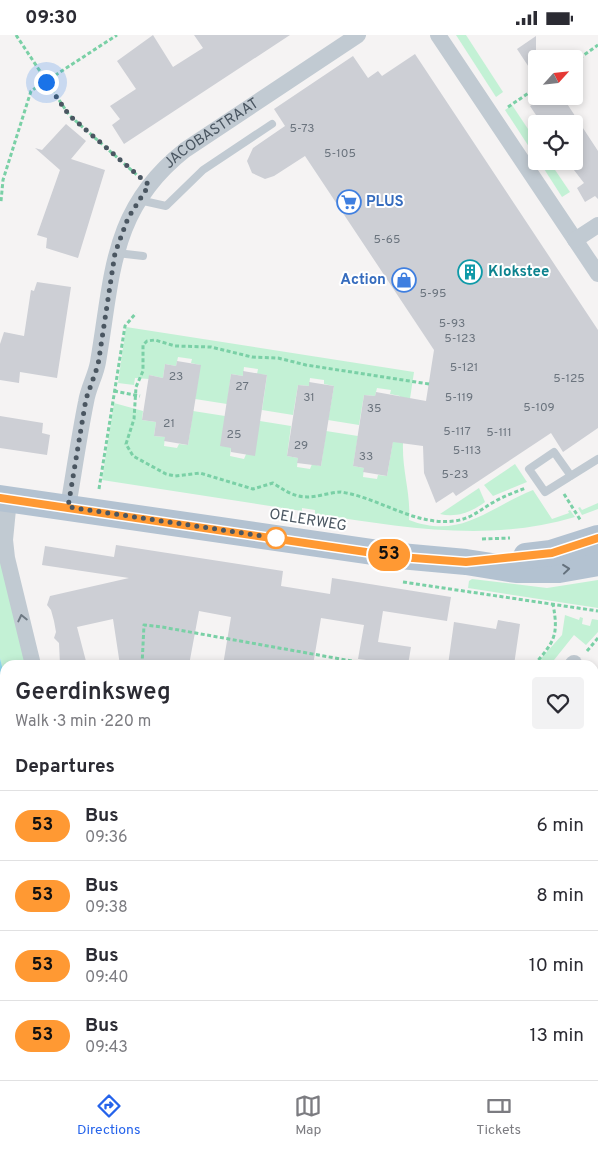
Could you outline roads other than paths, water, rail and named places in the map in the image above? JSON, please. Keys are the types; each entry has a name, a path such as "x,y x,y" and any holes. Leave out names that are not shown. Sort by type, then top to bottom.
{"main road":[{"name":"OELERWEG","path":"5,505 70,496 400,557 469,551 552,553 590,531"},
{"name":"OELERWEG","path":"469,551 516,571 559,570 598,563"}],"street":[{"name":"JACOBASTRAAT","path":"70,496 86,399 98,365 115,253 128,218 139,200 159,172 185,149 358,35"},
{"path":"438,35 598,274"},
{"path":"575,240 598,225"},
{"path":"5,505 5,539 8,558 32,660"}],"lane":[{"path":"139,200 166,206 203,170 272,124"},
{"path":"115,253 143,256"},
{"path":"571,477 554,452 529,469 545,492 571,477 598,459"}],"place":[{"name":"PLUS","path":"349,202"},
{"name":"Klokstee","path":"470,272"},
{"name":"Action","path":"404,280"}]}
